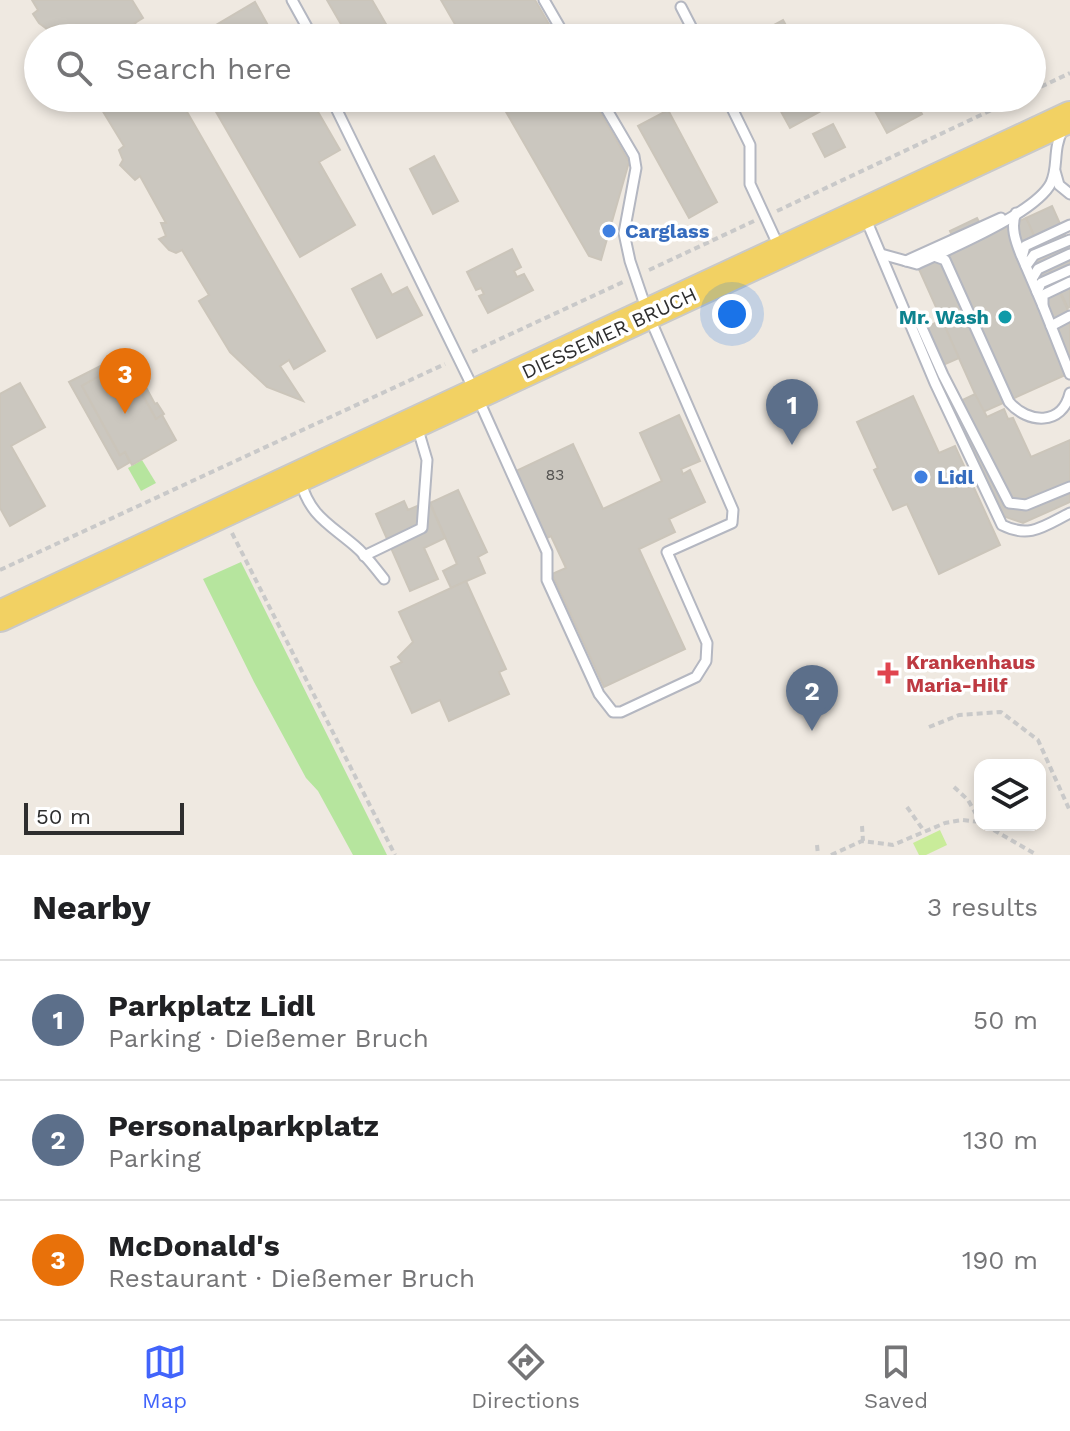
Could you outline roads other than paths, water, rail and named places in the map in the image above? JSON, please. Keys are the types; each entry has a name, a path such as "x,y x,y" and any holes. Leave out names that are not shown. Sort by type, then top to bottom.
{"main road":[{"name":"DIESSEMER BRUCH","path":"0,616 1070,117"}],"lane":[{"path":"292,0 305,24"},
{"path":"544,0 558,24"},
{"path":"681,7 690,24"},
{"path":"338,112 476,394 547,552 547,580 599,694 613,712 631,708 696,677 706,661 707,643 667,552 732,523 733,510 648,314 635,276 624,233 636,168 634,156 608,112"},
{"path":"734,112 750,145 750,184 782,252"},
{"path":"1070,117 1055,149 1059,185 1070,194"},
{"path":"881,254 917,264 992,228 1047,189 1055,169"},
{"path":"906,261 987,222 1016,213"},
{"path":"1016,213 1013,219 1014,237 1070,374"},
{"path":"863,214 925,360 1002,525 1027,533 1070,513"},
{"path":"1024,262 1025,246 1070,225"},
{"path":"1024,262 1070,240"},
{"path":"1032,279 1038,269 1070,254"},
{"path":"934,256 945,260 1009,402 1019,413 1032,419 1052,415 1064,408 1070,393"},
{"path":"1037,292 1041,283 1070,270"},
{"path":"1043,306 1043,295 1070,282"},
{"path":"1051,326 1070,316"},
{"path":"918,319 943,375 1009,503 1026,505 1070,487"},
{"path":"364,556 422,528 427,460 416,423"},
{"path":"299,477 312,511 364,556 384,579"}],"place":[{"name":"Carglass","path":"609,231"},
{"name":"Mr. Wash","path":"1005,317"},
{"name":"McDonald's","path":"125,414"},
{"name":"Parkplatz Lidl","path":"792,445"},
{"name":"Lidl","path":"921,477"},
{"name":"Krankenhaus Maria-Hilf","path":"888,673"},
{"name":"Personalparkplatz","path":"812,731"}]}
